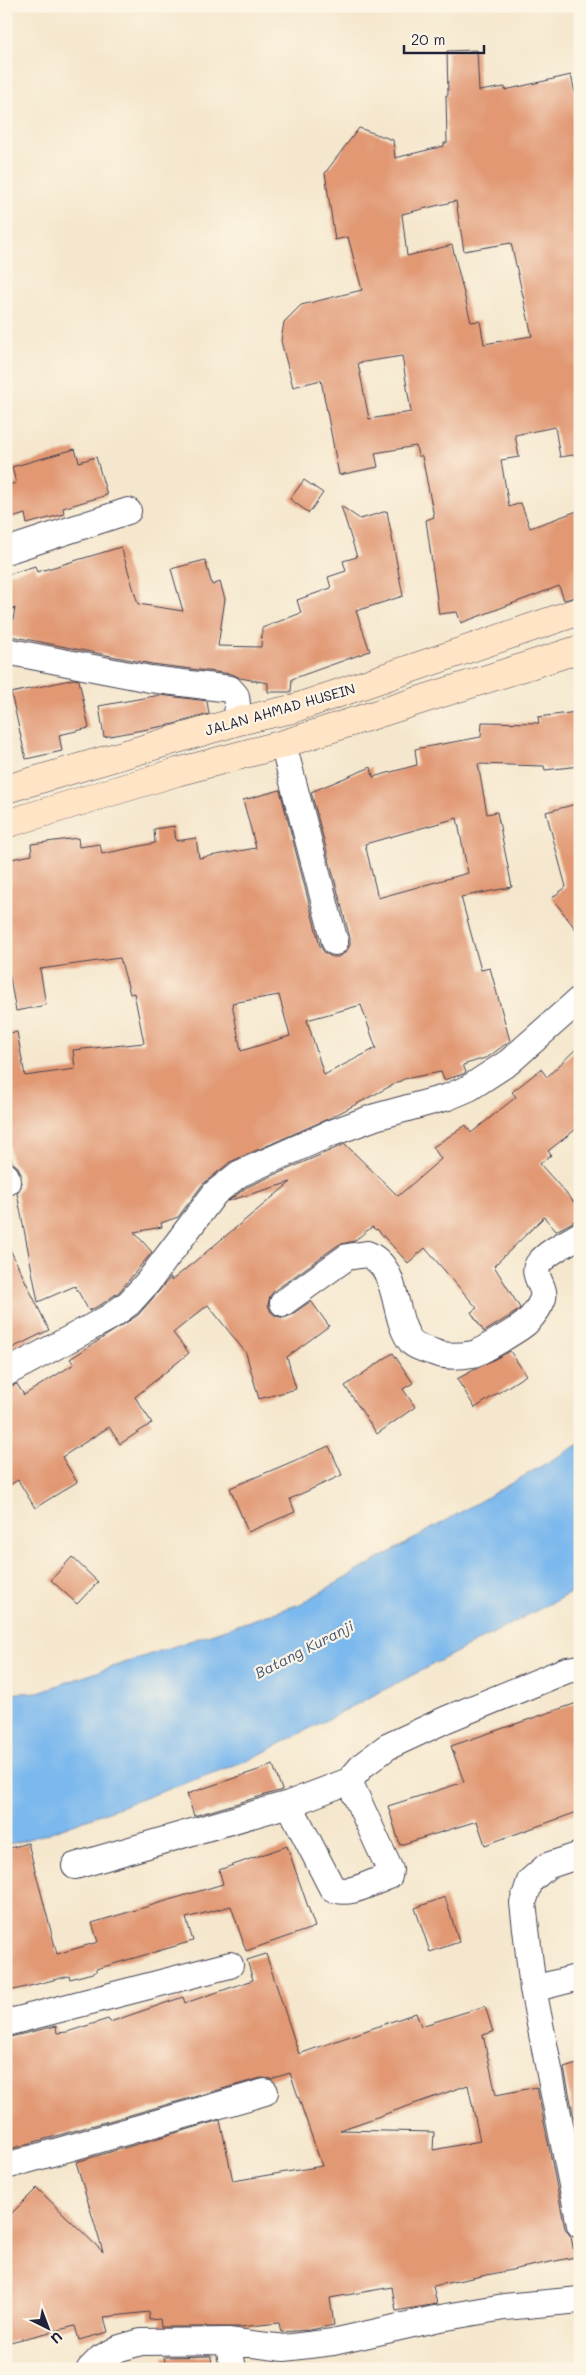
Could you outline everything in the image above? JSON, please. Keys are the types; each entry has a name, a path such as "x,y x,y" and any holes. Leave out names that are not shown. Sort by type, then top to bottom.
{"main road":[{"name":"JALAN AHMAD HUSEIN","path":"6,789 239,721 292,708 580,611"},
{"path":"6,824 177,772 283,744 580,649"}],"street":[{"path":"6,551 128,511"},
{"path":"6,651 150,679 230,689 236,696 239,721"},
{"path":"283,744 335,942"},
{"path":"6,1373 103,1321 129,1303 148,1282 215,1193 239,1174 329,1134 375,1117 448,1097 469,1088 508,1062 580,999"},
{"path":"283,1303 347,1257 367,1254 374,1257 380,1263 391,1285 405,1329 413,1344 442,1356 475,1354 526,1324 543,1299 544,1289 536,1274 538,1264 548,1255 580,1235"},
{"path":"75,1866 289,1804 349,1780 363,1766 388,1747 447,1719 567,1670 580,1668"},
{"path":"289,1804 332,1888 339,1891 348,1891 389,1876 390,1870 349,1780"},
{"path":"580,1855 547,1866 530,1881 523,1903 533,1989 580,2225"},
{"path":"6,2023 230,1965"},
{"path":"533,1989 580,1977"},
{"path":"9,2168 265,2092"},
{"path":"90,2369 101,2358 120,2348 142,2342 228,2341 284,2348 313,2345 494,2309 580,2300"},
{"path":"228,2341 233,2369"}],"water":[{"name":"Batang Kuranji","path":"580,1444 580,1588 251,1759 43,1835 6,1845 6,1694 38,1692 300,1604"}],"building":[{"path":"477,50 479,91 505,87 505,90 571,75 580,115 580,454 560,457 555,427 515,435 519,457 501,460 509,507 521,503 530,528 580,510 580,596 564,600 559,586 461,623 457,612 439,614 426,520 434,517 422,456 418,456 416,446 375,453 378,467 339,475 321,380 293,387 281,341 284,322 301,305 362,290 348,237 335,240 325,173 359,128 393,140 395,158 444,146 444,143 447,143 447,51","holes":["456,201 464,251 511,243 532,336 484,344 480,321 471,322 452,245 407,256 402,214","402,356 411,412 369,419 358,363"]},
{"path":"75,449 79,462 96,457 107,495 63,508 64,514 27,524 25,514 6,520 6,486 16,483 12,467"},
{"path":"304,480 323,493 309,513 290,499"},
{"path":"341,506 360,519 387,511 403,596 356,611 370,651 292,679 291,692 268,692 268,683 240,678 232,674 152,664 10,636 15,608 6,611 6,575 35,566 37,572 121,547 138,604 183,611 171,569 205,560 212,585 220,582 225,599 218,646 261,647 262,628 301,613 297,600 331,588 328,577 346,571 343,561 357,557"},
{"path":"74,679 79,680 89,728 59,735 62,751 26,759 11,693"},
{"path":"160,695 207,701 209,714 170,725 104,737 99,706"},
{"path":"577,712 580,766 545,770 544,766 478,764 487,814 497,812 512,887 461,897 481,970 490,968 510,1041 488,1057 463,1065 466,1072 463,1074 444,1080 441,1072 404,1079 330,1118 230,1162 203,1184 178,1217 161,1223 162,1227 134,1232 152,1252 119,1292 102,1304 89,1311 75,1286 38,1302 17,1193 21,1187 21,1174 18,1167 12,1162 6,1134 6,1033 17,1032 25,1076 75,1069 73,1050 144,1043 134,993 130,994 120,958 40,969 46,1005 16,1011 6,957 6,860 32,855 31,844 78,838 79,847 100,844 102,854 155,843 154,829 174,826 176,841 196,838 199,858 256,848 243,800 280,790 320,946 325,953 332,957 338,957 346,952 350,945 350,938 311,792 371,767 373,777 417,765 415,749 481,737 482,722 539,723 538,717","holes":["457,818 468,873 378,898 365,844","279,995 290,1036 241,1051 232,1003","361,1005 376,1048 324,1075 307,1020"]},
{"path":"580,803 580,935 552,898 566,887 546,812"},
{"path":"580,1045 580,1126 548,1151 551,1155 540,1164 580,1209 580,1218 556,1231 544,1217 494,1266 520,1308 516,1312 484,1332 471,1312 477,1308 425,1248 408,1263 377,1229 372,1227 354,1241 338,1245 274,1291 270,1296 268,1305 271,1312 276,1316 284,1318 291,1315 311,1301 329,1326 287,1357 296,1389 259,1399 246,1353 208,1305 173,1333 189,1353 135,1397 152,1423 120,1444 109,1427 62,1457 77,1482 35,1508 18,1480 6,1487 6,1388 17,1384 24,1395 74,1364 70,1359 138,1315 171,1277 171,1281 291,1182 228,1201 247,1187 345,1144 398,1196 441,1159 433,1147 466,1125 471,1133 516,1097 512,1092 541,1069 547,1077"},
{"path":"6,1241 49,1330 6,1351"},
{"path":"510,1351 526,1375 475,1408 457,1379"},
{"path":"393,1353 413,1383 403,1389 415,1407 377,1434 345,1386"},
{"path":"329,1446 342,1475 290,1499 295,1512 248,1532 230,1488"},
{"path":"72,1557 98,1582 77,1604 51,1580"},
{"path":"580,1702 580,1811 485,1845 477,1821 400,1845 388,1806 464,1782 451,1746"},
{"path":"273,1765 282,1790 194,1816 187,1794"},
{"path":"28,1843 57,1954 98,1942 92,1923 223,1884 219,1870 287,1846 315,1927 246,1951 231,1906 186,1918 193,1941 96,1969 96,1972 70,1979 69,1976 6,1992 6,1849"},
{"path":"445,1897 459,1942 430,1952 415,1908"},
{"path":"266,1954 299,2054 416,2013 421,2026 485,2006 493,2032 483,2035 496,2095 537,2087 565,2228 571,2237 575,2257 433,2286 437,2304 396,2311 392,2287 330,2298 334,2325 310,2330 281,2332 279,2323 240,2327 161,2327 160,2319 149,2320 149,2312 104,2317 108,2332 79,2340 75,2326 6,2343 6,2219 37,2188 103,2252 76,2162 220,2120 233,2181 322,2166 290,2073 271,2079 261,2078 6,2150 6,2038 56,2026 57,2033 67,2032 108,2019 110,2022 183,1997 185,2003 253,1980 247,1960","holes":["468,2085 480,2141 433,2150 434,2132 340,2130"]},
{"path":"580,2063 580,2147 564,2068"},
{"path":"211,2356 212,2369 166,2369 164,2357"}]}
